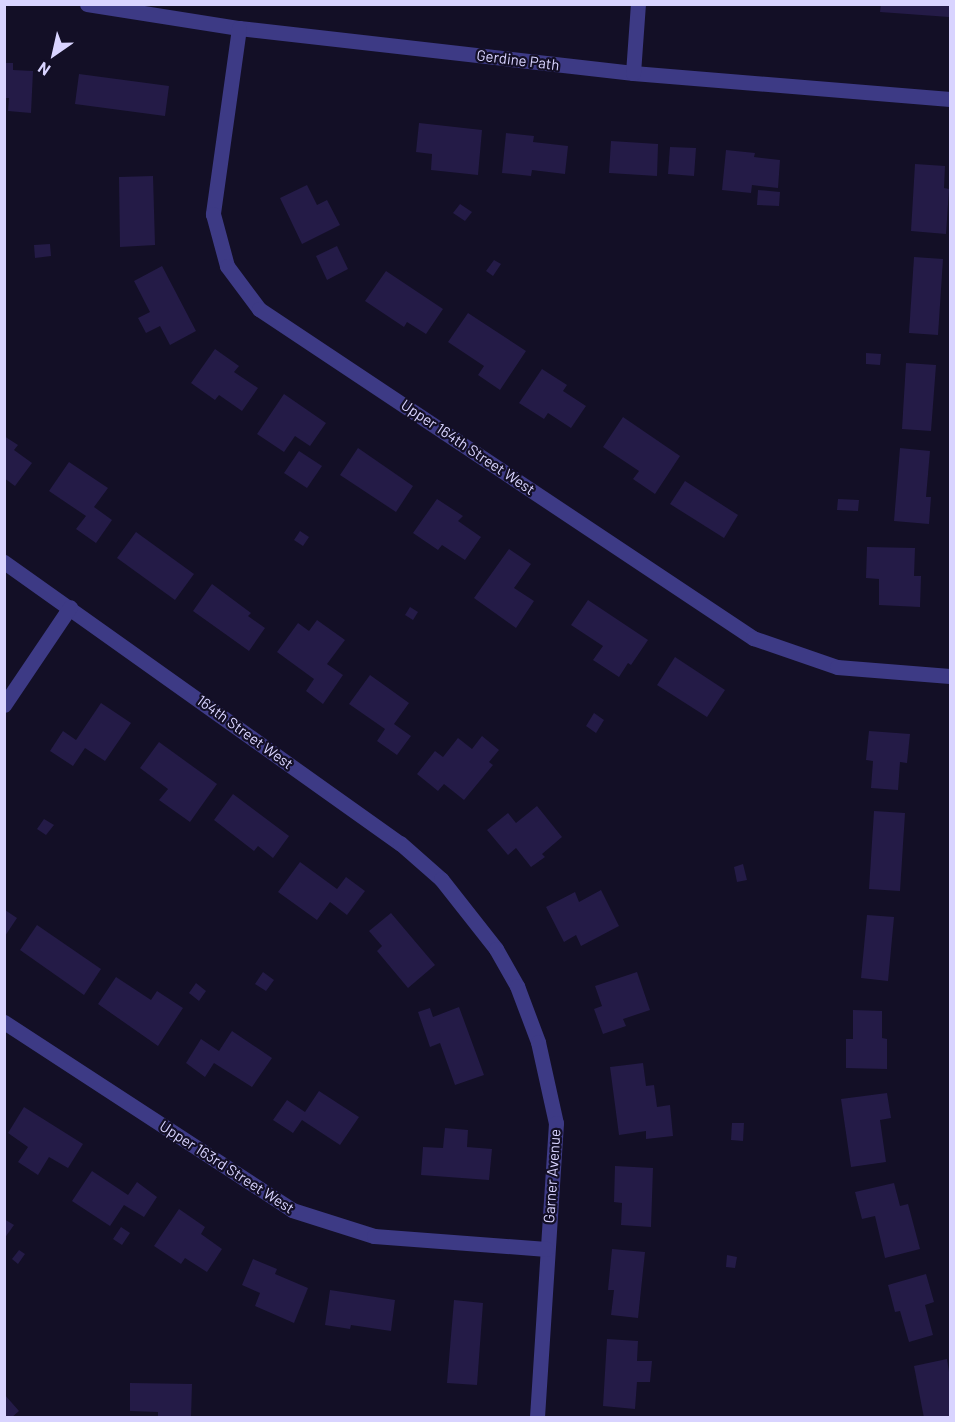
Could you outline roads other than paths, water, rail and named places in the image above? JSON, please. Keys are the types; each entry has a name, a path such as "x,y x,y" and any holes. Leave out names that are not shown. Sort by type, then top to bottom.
{"street":[{"name":"Gerdine Path","path":"87,4 239,28 633,73 951,99"},
{"path":"633,73 638,4"},
{"name":"Upper 164th Street West","path":"239,28 213,214 227,266 260,309 753,638 837,667 951,676"},
{"name":"164th Street West","path":"4,562 400,843 441,879 473,917"},
{"path":"4,705 70,607"},
{"name":"Garner Avenue","path":"473,917 496,949 517,986 538,1042 556,1123 537,1418"},
{"name":"Upper 163rd Street West","path":"4,1022 292,1210 374,1236 547,1249"}]}
